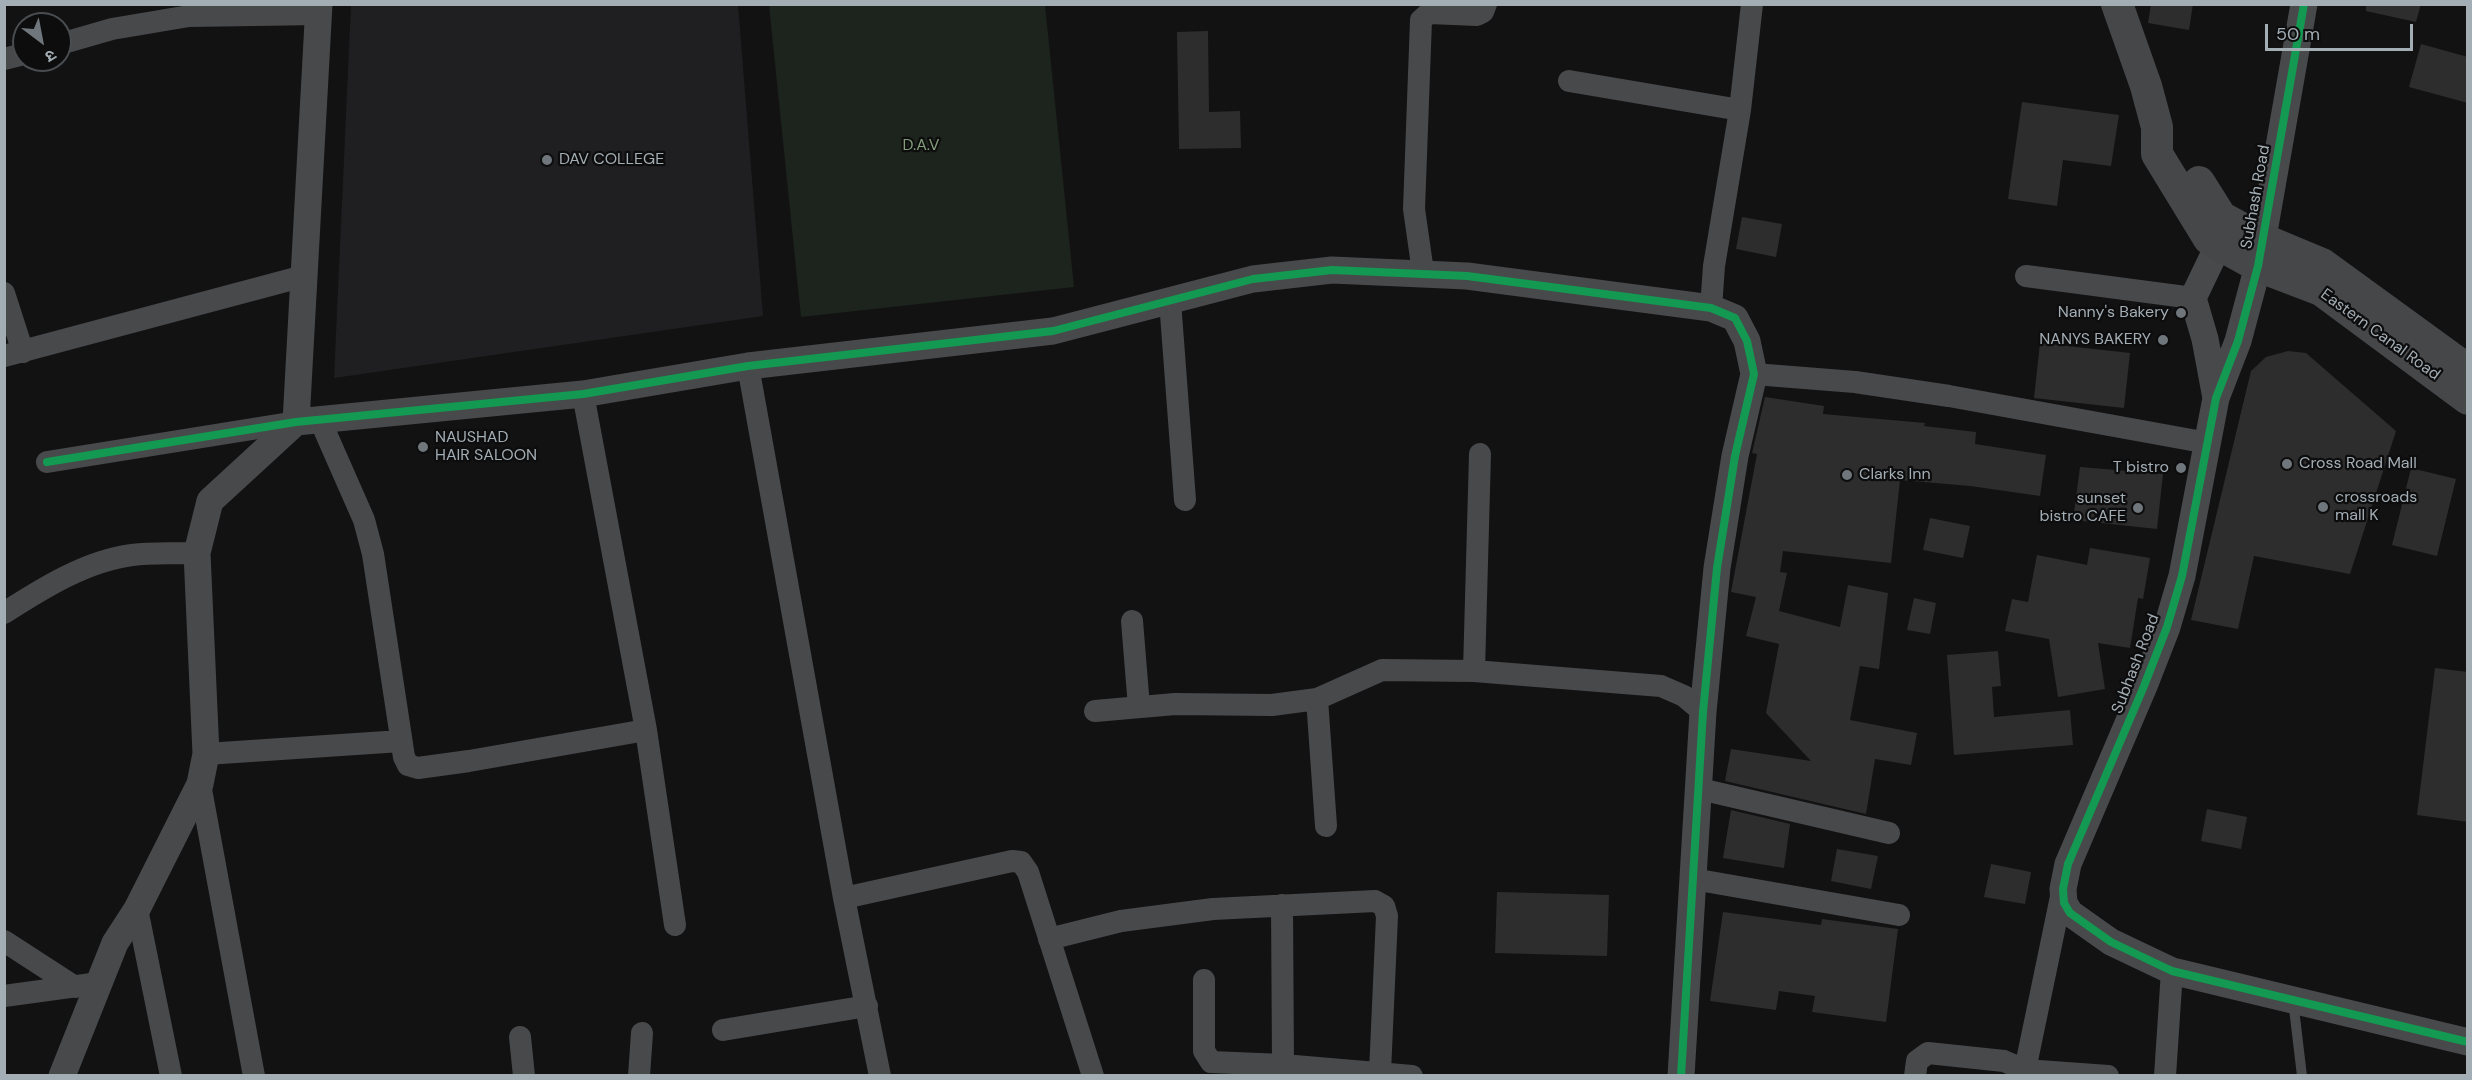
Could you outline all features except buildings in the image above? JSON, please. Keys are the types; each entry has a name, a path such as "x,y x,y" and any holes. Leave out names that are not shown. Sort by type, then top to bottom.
{"main road":[{"name":"Eastern Canal Road","path":"2117,4 2146,86 2157,127 2157,154 2209,239 2245,245 2322,264 2468,370"},
{"name":"Eastern Canal Road","path":"2245,245 2321,290 2468,399"}],"street":[{"path":"1423,272 1414,209 1421,20 1429,13 1477,15 1483,12 1486,4"},
{"path":"1711,308 1714,266 1740,110 1752,4"},
{"name":"Subhash Road","path":"2304,4 2245,245 2238,341 2216,399 2182,576 2167,627 2068,864 2064,880 2064,903 2077,919 2111,942 2172,971 2468,1042"},
{"path":"72,41 112,29 189,16 319,9 304,276 308,421 364,520 373,554 401,741 408,765 418,768 646,730"},
{"path":"1569,81 1740,110"},
{"name":"Subhash Road","path":"2216,399 2205,339 2193,298 2245,245"},
{"path":"47,462 308,421 583,394 748,366 1053,331 1253,279 1332,270 1423,272 1711,308 1735,318 1747,341 1754,374 1735,456 1717,568 1703,712 1681,1076"},
{"path":"4,293 14,354 304,276"},
{"path":"2026,276 2193,298"},
{"path":"1170,301 1185,500"},
{"path":"748,366 844,898 880,1076"},
{"path":"1754,374 1855,382 1949,396 2208,443"},
{"path":"583,394 646,730 675,925"},
{"path":"62,1076 87,985 137,909 200,784 206,754 197,553 210,501 308,421"},
{"path":"1474,671 1480,453"},
{"path":"4,613 38,592 97,564 132,555 197,553"},
{"path":"1132,621 1139,707"},
{"path":"1095,711 1175,704 1272,705 1317,699 1382,670 1474,671 1661,686 1684,696 1703,712"},
{"path":"1317,699 1326,826"},
{"path":"206,754 401,741"},
{"path":"200,784 254,1076"},
{"path":"1700,789 1889,833"},
{"path":"844,898 1012,861 1021,862 1028,872 1093,1076"},
{"path":"1693,879 1899,915"},
{"path":"2014,1070 2064,880"},
{"path":"1049,939 1121,921 1213,909 1375,901 1384,906 1387,916 1380,1072"},
{"path":"1282,905 1283,1065"},
{"path":"137,909 171,1076"},
{"path":"4,941 87,985"},
{"path":"2165,1076 2172,971"},
{"path":"1204,980 1204,1051 1206,1058 1211,1062 1283,1065 1412,1076"},
{"path":"4,996 87,985"},
{"path":"723,1030 867,1005"},
{"path":"639,1076 642,1033"},
{"path":"520,1037 524,1076"},
{"path":"1915,1076 1917,1061 1928,1053 2014,1070 2106,1075"}],"lane":[{"path":"2293,999 2302,1076"}],"shaded area":[{"name":"DAV COLLEGE","path":"351,5 738,5 763,316 334,378"}],"green space":[{"name":"D.A.V","path":"769,5 1045,5 1074,287 801,317"}],"cycle path":[{"path":"2304,4 2258,266 2238,341 2216,398 2182,576 2167,627 2144,686 2068,864 2063,889 2064,903 2070,913 2111,942 2172,971 2468,1042"},
{"path":"47,462 296,422 583,394 748,366 1053,331 1253,279 1332,270 1467,276 1711,308 1735,318 1747,341 1754,374 1735,456 1717,568 1703,712 1681,1076"}],"place":[{"name":"DAV COLLEGE","path":"547,160"},
{"name":"Nanny's Bakery","path":"2181,313"},
{"name":"NANYS BAKERY","path":"2163,340"},
{"name":"NAUSHAD HAIR SALOON","path":"423,447"},
{"name":"Cross Road Mall","path":"2287,464"},
{"name":"T bistro","path":"2181,468"},
{"name":"Clarks Inn","path":"1847,475"},
{"name":"crossroads mall K","path":"2323,507"},
{"name":"sunset bistro CAFE","path":"2138,508"}]}
